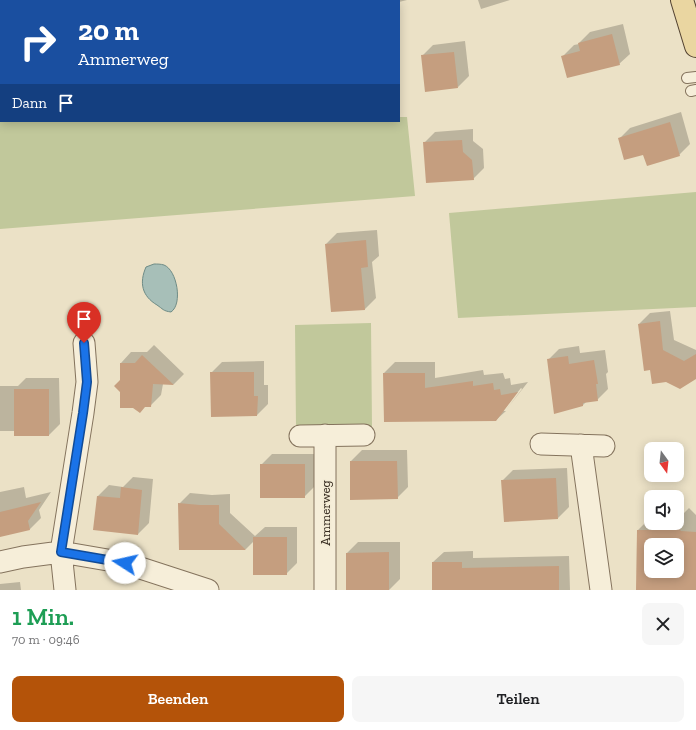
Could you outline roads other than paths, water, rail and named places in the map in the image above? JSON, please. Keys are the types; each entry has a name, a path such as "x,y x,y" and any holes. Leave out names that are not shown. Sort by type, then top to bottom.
{"main road":[{"path":"682,0 696,46"}],"street":[{"path":"65,590 61,552 87,382 84,343"},
{"name":"Ammerweg","path":"325,435 325,590"},
{"path":"300,436 364,435"},
{"path":"541,444 604,446"},
{"path":"581,445 601,590"},
{"path":"0,562 23,557 61,552 125,563 208,590"}],"water":[{"path":"154,264 164,265 169,268 175,280 177,287 177,302 175,308 171,312 165,310 148,298 143,289 142,284 146,267"}]}
